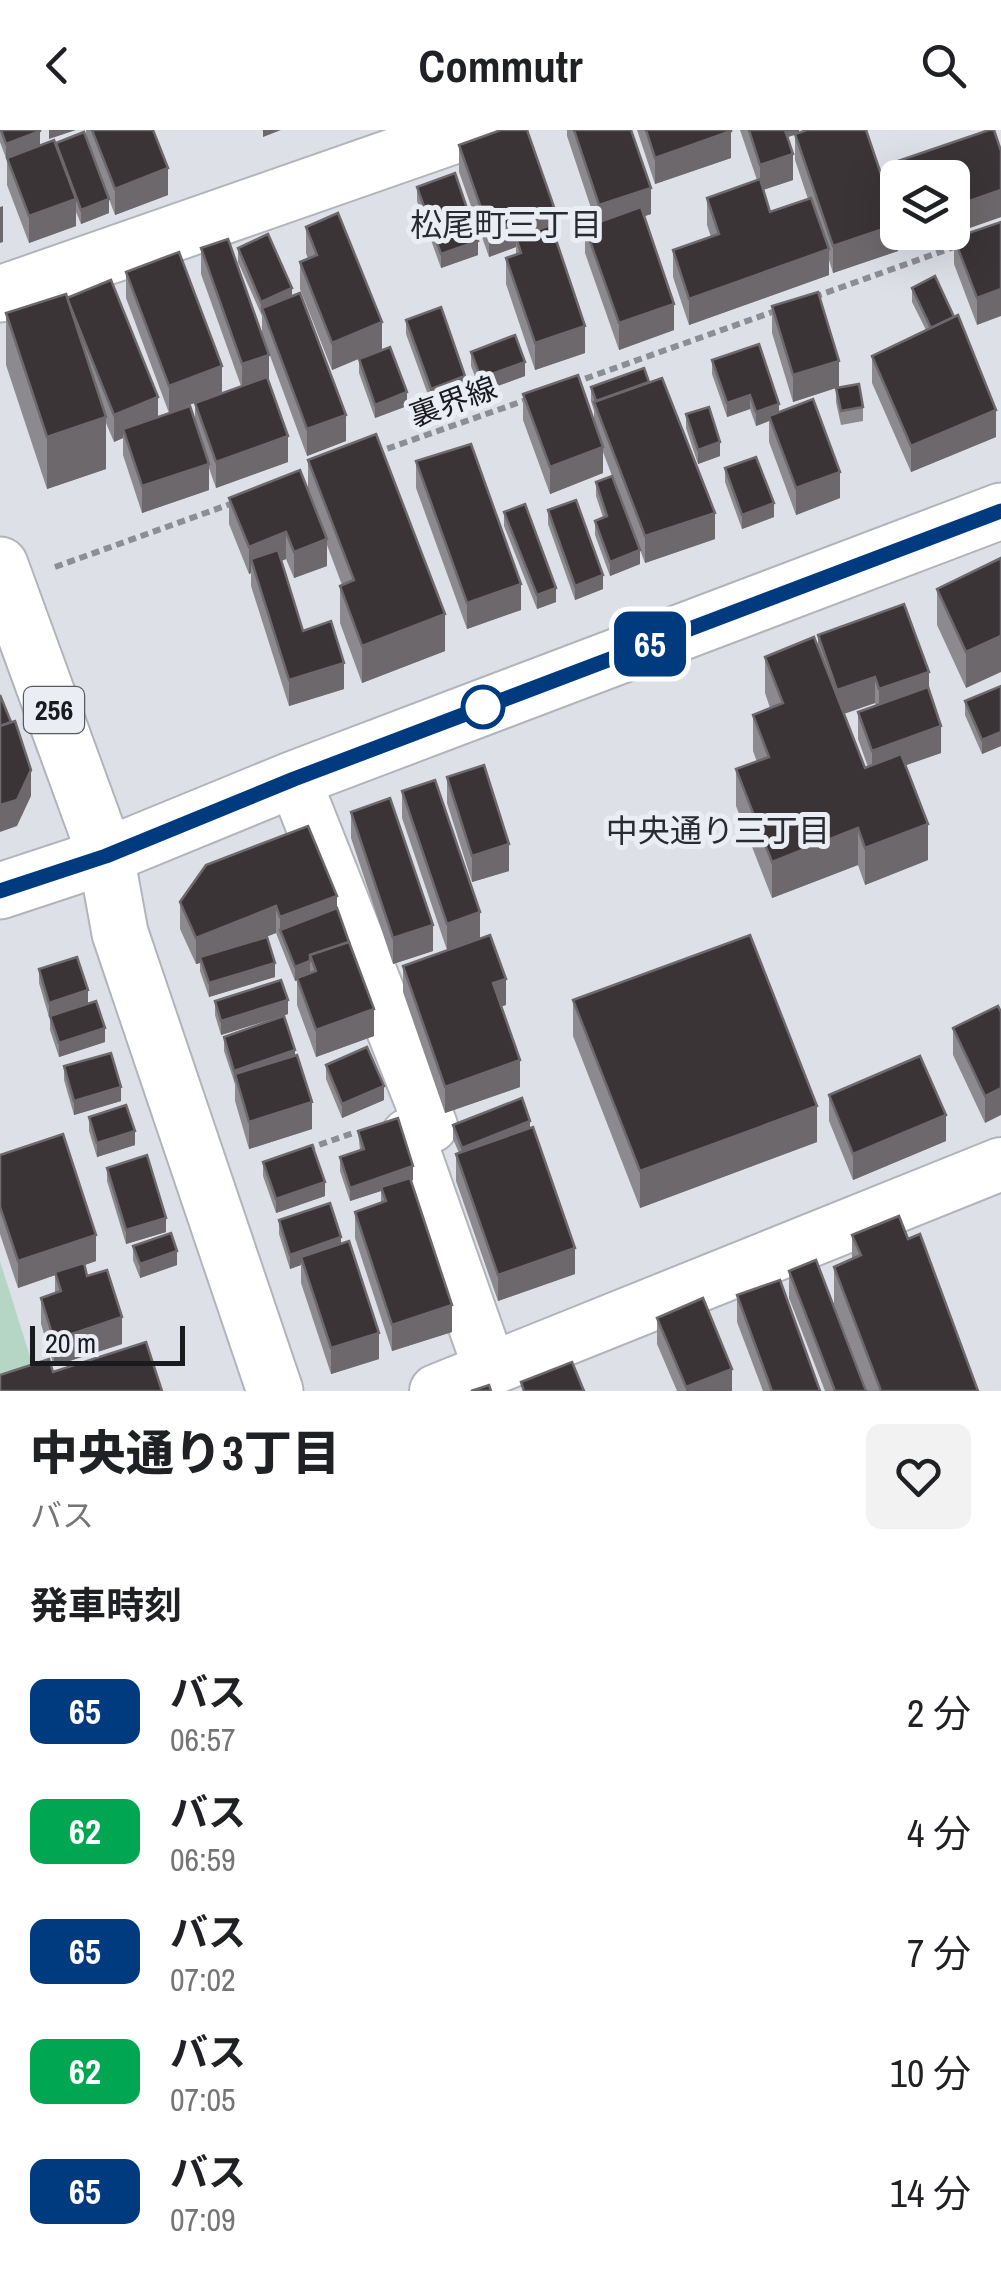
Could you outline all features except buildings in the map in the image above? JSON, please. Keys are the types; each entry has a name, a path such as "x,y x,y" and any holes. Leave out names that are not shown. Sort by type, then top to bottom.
{"main road":[{"path":"0,294 470,130"},
{"path":"0,891 106,856 294,779 1001,511"},
{"name":"256","path":"26,566 106,856"},
{"path":"106,856 120,933 275,1391"}],"street":[{"path":"294,779 431,1126 408,1135 490,1369"},
{"path":"436,1391 1001,1164"}],"path":[{"path":"554,389 947,250"},
{"name":"裏界線","path":"368,455 536,396"},
{"path":"26,566 238,502"},
{"path":"294,1153 424,1108"}],"green space":[{"path":"0,1261 38,1382 0,1391"}],"bus line":[{"name":"65","path":"0,891 106,856 294,779 1001,511"}],"district":[{"name":"松尾町三丁目","path":"506,224"},
{"name":"中央通り三丁目","path":"718,830"}]}
